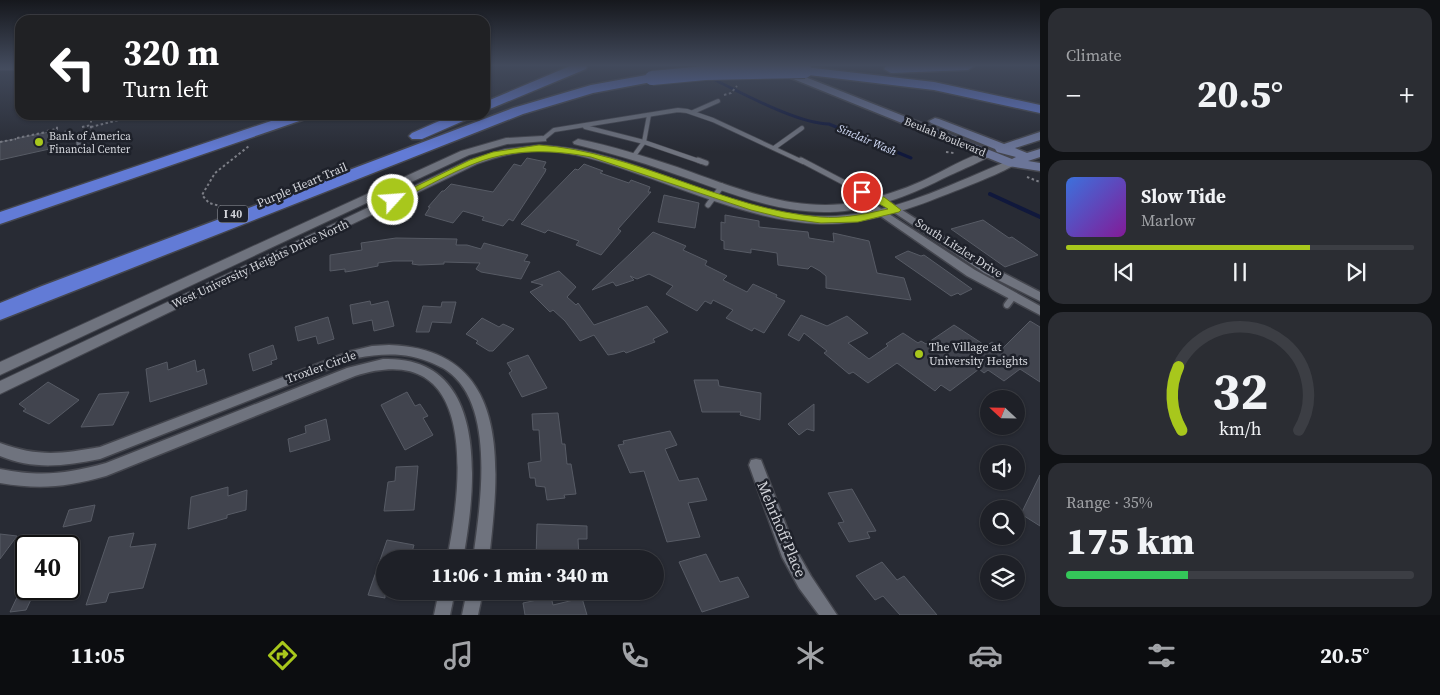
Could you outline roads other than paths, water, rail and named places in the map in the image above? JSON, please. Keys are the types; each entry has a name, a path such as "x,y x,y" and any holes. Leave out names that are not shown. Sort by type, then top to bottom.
{"highway":[{"path":"490,105 514,95"},
{"path":"49,292 518,111 572,95"},
{"path":"978,95 1040,109"},
{"path":"0,218 287,120"},
{"name":"Purple Heart Trail","path":"0,312 453,120"}],"main road":[{"name":"Beulah Boulevard","path":"840,95 1012,163 1040,167"},
{"path":"869,95 1010,146 1040,167"},
{"path":"988,154 1040,136"},
{"path":"1012,163 1040,153"}],"street":[{"name":"West University Heights Drive North","path":"0,369 465,153 506,141 543,139 586,144 632,157 715,195 814,208 845,207 874,201 926,183 972,158 988,154"},
{"name":"West University Heights Drive North","path":"0,388 493,154 539,148 580,152 754,208 784,215 821,220 858,219 896,210 1012,163"},
{"name":"South Litzler Drive","path":"874,201 896,210 988,270 1040,297"},
{"name":"South Litzler Drive","path":"874,201 881,213 971,272 1010,301 1040,311"},
{"name":"Troxler Circle","path":"0,449 11,455 36,460 67,460 100,453 355,354 372,350 390,349 418,352 443,361 455,368 464,377 478,400 483,416 487,462 486,513 481,550"},
{"name":"Troxler Circle","path":"0,476 17,481 44,482 107,470 351,372 375,366 399,364 414,367 428,373 441,382 452,395 459,413 464,456 464,502 456,550"},
{"name":"Mehrhoff Place","path":"756,465 788,551 805,582 829,615"},
{"path":"442,615 445,600"},
{"path":"470,615 473,600"}],"lane":[{"path":"693,112 718,101"},
{"path":"543,139 554,130 678,110 693,112 833,175 874,201"},
{"path":"632,157 644,142 649,115"},
{"path":"580,126 644,142 706,162"},
{"path":"774,148 802,128"},
{"path":"66,133 78,136 79,149"}],"waterway":[{"name":"Sinclair Wash","path":"744,95 802,119 829,124 911,158"},
{"name":"Sinclair Wash","path":"990,194 1040,217"}],"place":[{"name":"Bank of America Financial Center","path":"39,142"},
{"name":"The Village at University Heights","path":"919,354"}]}
